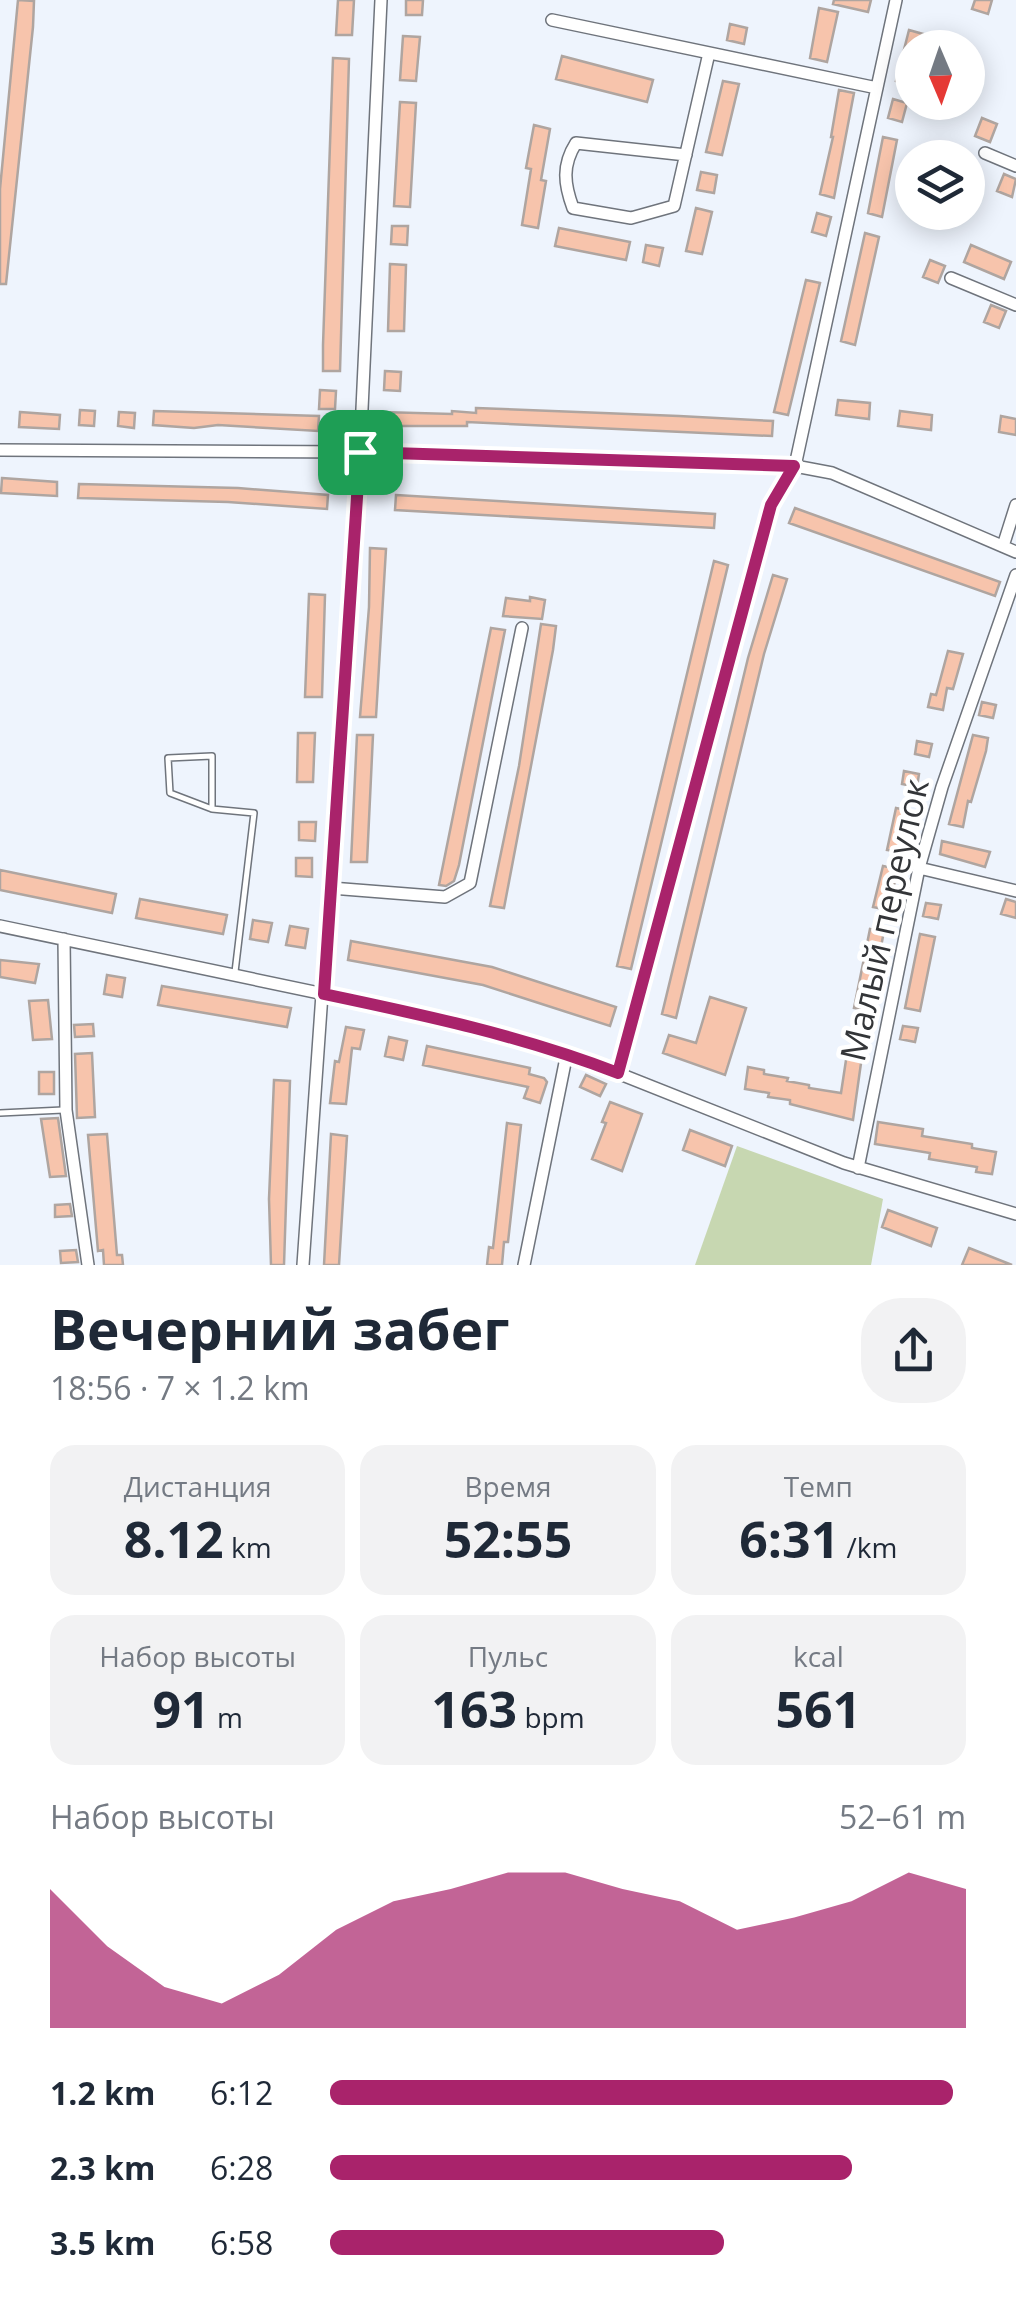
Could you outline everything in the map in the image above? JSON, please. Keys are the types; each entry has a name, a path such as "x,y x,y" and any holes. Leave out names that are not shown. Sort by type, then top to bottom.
{"street":[{"path":"303,1265 360,452 382,0"},
{"path":"618,1073 771,505 794,466 896,0"},
{"path":"552,20 877,88"},
{"path":"686,156 576,143 567,157 565,188 573,208 631,218 674,206 686,156 709,53"},
{"path":"985,153 1016,166"},
{"path":"950,278 1016,305"},
{"path":"0,450 360,452 794,466 832,473 1016,552"},
{"path":"1002,546 1016,505"},
{"name":"Малый переулок","path":"858,1168 919,868 942,787 1016,575"},
{"path":"331,888 445,897 470,884 522,628"},
{"path":"919,868 1016,891"},
{"path":"0,926 448,1020 567,1053 858,1168 1016,1214"},
{"path":"64,940 66,1110 88,1265"},
{"path":"524,1265 567,1053"}],"lane":[{"path":"212,809 212,756 168,758 170,793 212,809 254,814 235,975"},
{"path":"0,1113 66,1110"}],"green space":[{"path":"737,1146 883,1199 871,1265 695,1265"}],"building":[{"path":"18,0 34,1 33,27 6,284 0,284 0,189"},
{"path":"338,0 354,0 352,35 336,35"},
{"path":"406,0 423,0 422,15 406,15"},
{"path":"834,0 871,0 868,12 833,4"},
{"path":"975,0 992,0 988,14 972,9"},
{"path":"819,8 838,12 827,62 810,58"},
{"path":"730,24 747,28 744,44 727,40"},
{"path":"403,36 420,37 416,81 400,80"},
{"path":"562,56 653,80 647,102 556,79"},
{"path":"333,58 349,59 340,371 323,371 323,345"},
{"path":"723,81 739,84 722,155 706,152"},
{"path":"839,90 854,93 834,198 820,194"},
{"path":"893,99 895,100 895,120 888,118"},
{"path":"400,102 416,103 410,207 394,206"},
{"path":"981,120 997,124 990,142 975,136"},
{"path":"534,125 550,129 538,228 522,225"},
{"path":"883,137 897,140 882,217 868,213"},
{"path":"701,172 717,175 714,193 697,190"},
{"path":"1004,174 1016,179 1012,197 997,191"},
{"path":"696,208 712,212 702,254 686,251"},
{"path":"817,213 831,217 826,236 812,232"},
{"path":"392,226 408,226 407,245 391,244"},
{"path":"559,228 630,242 626,260 555,246"},
{"path":"865,233 879,237 855,345 841,341"},
{"path":"646,245 663,248 659,266 643,262"},
{"path":"971,245 1011,262 1004,279 964,262"},
{"path":"930,260 945,266 938,283 923,277"},
{"path":"390,264 406,265 404,331 388,331"},
{"path":"806,280 820,283 788,415 774,412"},
{"path":"991,305 1006,311 999,328 984,322"},
{"path":"385,371 401,372 400,391 384,390"},
{"path":"320,390 336,391 335,409 319,409"},
{"path":"838,400 870,403 869,419 836,415"},
{"path":"476,408 773,421 772,436 467,422 467,426 381,426 382,412 476,413"},
{"path":"80,410 95,411 94,426 79,425"},
{"path":"154,411 319,416 318,431 153,425"},
{"path":"900,411 932,415 931,430 898,426"},
{"path":"20,412 60,415 59,429 19,427"},
{"path":"119,412 135,413 134,428 118,426"},
{"path":"1001,416 1016,419 1016,435 999,432"},
{"path":"2,478 57,482 57,496 1,493"},
{"path":"79,484 238,488 328,495 327,509 78,498"},
{"path":"396,495 715,514 714,528 395,510"},
{"path":"795,508 1000,582 995,596 789,523"},
{"path":"370,548 386,549 376,717 360,717 369,607"},
{"path":"714,561 728,565 631,969 617,966"},
{"path":"773,575 787,579 764,654 676,1018 662,1014 748,658"},
{"path":"309,594 325,595 322,697 305,697"},
{"path":"530,597 545,600 542,619 503,616 506,598 530,601"},
{"path":"541,624 556,626 553,650 504,908 490,906 519,766"},
{"path":"491,628 505,630 459,865 454,881 439,885"},
{"path":"948,651 963,654 953,689 947,688 943,710 928,707 931,694 936,695"},
{"path":"982,702 996,705 993,718 979,715"},
{"path":"298,733 315,733 313,782 297,782"},
{"path":"357,735 373,735 367,862 351,862"},
{"path":"973,735 988,738 963,827 949,824"},
{"path":"917,741 932,744 929,757 915,754"},
{"path":"904,771 919,774 917,787 902,784"},
{"path":"896,808 911,811 901,852 887,850"},
{"path":"299,822 316,822 315,841 299,840"},
{"path":"942,841 990,852 985,867 940,854"},
{"path":"296,858 312,858 312,877 296,876"},
{"path":"883,866 898,869 888,910 873,907"},
{"path":"0,870 116,894 112,913 0,890"},
{"path":"140,899 227,915 223,934 136,918"},
{"path":"1006,899 1016,902 1016,918 1001,914"},
{"path":"926,903 941,905 938,919 923,916"},
{"path":"253,920 272,923 268,942 250,939"},
{"path":"290,926 308,929 305,948 286,945"},
{"path":"870,929 884,931 869,1010 854,1008"},
{"path":"920,934 935,937 920,1011 905,1008"},
{"path":"351,941 492,967 616,1007 610,1026 483,985 348,960"},
{"path":"0,960 39,964 35,983 0,977"},
{"path":"107,975 125,978 122,997 104,994"},
{"path":"162,986 291,1008 287,1027 158,1005"},
{"path":"710,997 746,1008 725,1075 663,1053 669,1035 696,1043"},
{"path":"48,1000 52,1039 33,1040 29,1001"},
{"path":"93,1024 94,1036 75,1037 74,1025"},
{"path":"903,1026 918,1028 915,1042 900,1039"},
{"path":"346,1027 364,1030 360,1049 352,1048 346,1104 330,1103 335,1061 339,1062"},
{"path":"389,1037 407,1041 403,1060 385,1056"},
{"path":"427,1046 530,1068 529,1074 547,1082 540,1103 524,1098 528,1087 423,1065"},
{"path":"848,1047 863,1049 853,1120 745,1089 748,1067 809,1088 841,1093"},
{"path":"92,1053 95,1117 77,1118 75,1054"},
{"path":"39,1072 54,1072 54,1094 39,1094"},
{"path":"586,1075 606,1084 600,1096 580,1087"},
{"path":"274,1080 290,1081 284,1265 271,1265 269,1199"},
{"path":"610,1102 642,1114 622,1171 592,1159"},
{"path":"58,1118 66,1176 50,1177 41,1119"},
{"path":"878,1122 923,1129 922,1136 996,1152 992,1174 976,1172 977,1167 929,1159 930,1153 875,1144"},
{"path":"507,1123 521,1125 508,1242 504,1242 502,1265 487,1265 489,1247 493,1248"},
{"path":"690,1130 732,1146 725,1166 683,1150"},
{"path":"107,1134 117,1255 122,1255 123,1265 104,1265 103,1250 98,1251 88,1135"},
{"path":"331,1134 347,1136 339,1265 324,1265"},
{"path":"70,1204 72,1216 55,1217 55,1205"},
{"path":"888,1210 937,1228 931,1246 882,1227"},
{"path":"969,1248 1012,1265 962,1265"},
{"path":"76,1250 78,1262 61,1263 60,1251"}],"route":[{"path":"360,452 794,466 771,505 618,1073 567,1053 448,1020 324,994 360,452"}]}
